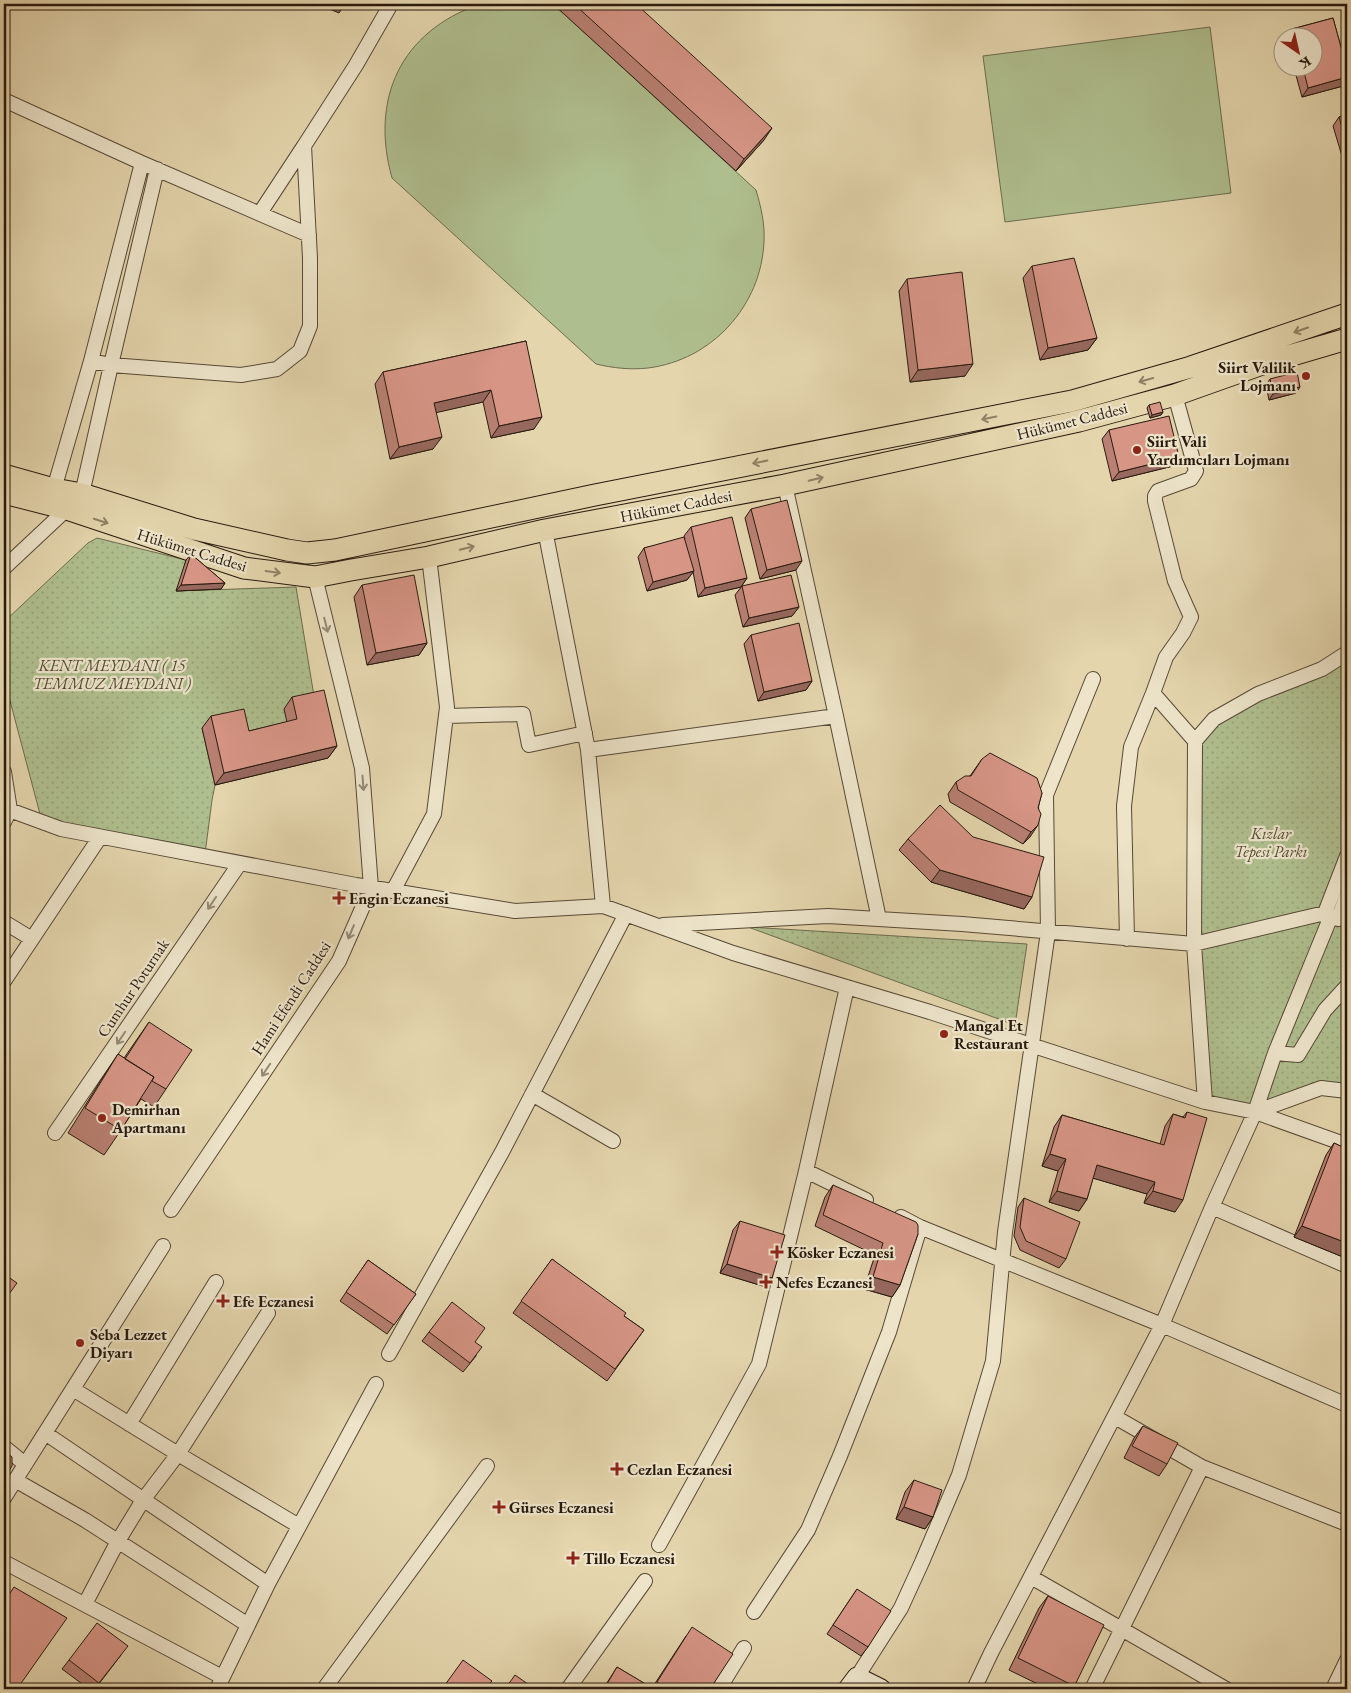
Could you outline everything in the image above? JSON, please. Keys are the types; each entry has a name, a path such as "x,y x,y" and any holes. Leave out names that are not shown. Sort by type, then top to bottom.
{"main road":[{"path":"4,475 54,489 82,494 194,529 307,553 335,550 595,495 1072,402 1191,367 1347,314"},
{"name":"Hükümet Caddesi","path":"4,493 66,509 244,568 315,577 429,556 545,530 785,486 1078,421 1175,395 1265,364 1347,339"}],"street":[{"path":"260,213 356,65 391,4"},
{"path":"4,100 142,163 308,235"},
{"path":"91,361 111,365 241,374 276,369 300,351 310,326 304,146"},
{"path":"54,489 91,361 142,163"},
{"path":"82,494 158,169"},
{"path":"1127,938 1124,806 1131,747 1166,657 1183,633 1191,617 1175,581 1155,501 1158,491 1191,479 1196,471 1175,395"},
{"path":"785,486 879,920"},
{"path":"4,568 66,509"},
{"path":"545,530 588,750 603,906"},
{"path":"394,891 434,814 446,716 447,706 429,556"},
{"name":"Hami Efendi Caddesi","path":"171,1210 339,960 370,888 362,768 315,577"},
{"path":"1205,1102 1194,944 1195,741 1214,719 1258,694 1322,669 1347,653"},
{"path":"881,1689 852,1683 901,1608 959,1475 993,1362 1005,1232 1048,932 1046,796 1092,679"},
{"path":"1153,693 1195,741"},
{"path":"446,716 523,714 529,745 585,733"},
{"path":"588,750 836,716"},
{"path":"4,772 6,813 61,829 370,888 515,911 603,906 733,953 1032,1045 1205,1102 1255,1112 1347,1145"},
{"path":"4,981 100,837"},
{"path":"1335,917 1347,856"},
{"name":"Cumhur Poturnak","path":"56,1133 240,863"},
{"path":"974,1689 1162,1325 1255,1112 1274,1053 1335,917 1347,895"},
{"path":"389,1354 497,1161 626,914"},
{"path":"657,925 828,916 1194,944 1335,917"},
{"path":"4,922 32,939"},
{"path":"1274,1053 1298,1055 1325,1010 1347,986"},
{"path":"659,1545 759,1364 806,1171 847,988"},
{"path":"1255,1112 1321,1088 1347,1091"},
{"path":"532,1094 613,1140"},
{"path":"806,1171 920,1226 1162,1325 1347,1405"},
{"path":"1212,1207 1347,1266"},
{"path":"754,1612 808,1530 840,1456 888,1332 920,1226"},
{"path":"4,1498 163,1246"},
{"path":"130,1424 216,1282"},
{"path":"85,1604 118,1541 144,1500 178,1454 268,1313"},
{"path":"4,1562 85,1604 220,1683 268,1584 376,1384"},
{"path":"73,1389 299,1526"},
{"path":"1115,1417 1202,1467 1347,1524"},
{"path":"45,1433 268,1584"},
{"path":"4,1447 25,1464"},
{"path":"324,1689 488,1466"},
{"path":"1092,1689 1202,1467"},
{"path":"15,1480 85,1520 248,1625"},
{"path":"1031,1577 1226,1689"},
{"path":"568,1689 645,1580"},
{"path":"720,1689 744,1648"},
{"path":"1333,1689 1347,1660"}],"green space":[{"path":"480,4 553,4 756,190 761,209 764,242 761,265 754,288 743,308 729,326 693,354 671,363 648,368 609,367 596,364 392,178 386,149 385,121 389,96 398,72 411,51 429,32 452,16"},
{"path":"1210,27 1231,193 1005,222 983,56"},
{"name":"KENT MEYDANI ( 15 TEMMUZ MEYDANI )","path":"97,538 186,560 177,591 296,587 315,702 289,731 241,743 202,728 215,785 205,854 45,820 40,814 4,678 4,624 88,543"},
{"name":"Kızlar Tepesi Parkı","path":"1347,653 1347,1091 1321,1088 1255,1112 1205,1102 1195,741 1214,719"},
{"path":"748,927 1027,944 1015,1025"}],"building":[{"path":"574,4 636,4 772,128 744,159"},
{"path":"1333,18 1347,69 1347,77 1308,88 1306,78 1324,78 1324,28 1296,28"},
{"path":"1347,114 1347,144 1339,117"},
{"path":"1074,258 1097,338 1048,348 1032,266"},
{"path":"962,272 973,364 918,370 907,279"},
{"path":"526,341 542,417 499,426 491,390 434,403 442,437 399,447 383,372"},
{"path":"1297,372 1300,387 1273,394 1270,379"},
{"path":"1160,402 1163,412 1152,415 1149,405"},
{"name":"Siirt Vali Yardımcıları Lojmanı","path":"1169,416 1179,457 1119,472 1109,430"},
{"path":"787,500 802,561 767,570 751,509"},
{"path":"732,517 747,578 705,588 691,527"},
{"path":"684,537 694,571 653,582 644,548"},
{"path":"191,554 225,583 181,585"},
{"path":"414,575 427,643 376,653 362,585"},
{"path":"791,575 799,607 749,618 742,586"},
{"path":"799,623 812,681 764,692 751,635"},
{"path":"324,690 337,746 224,773 211,716 244,709 249,731 297,719 292,697"},
{"path":"990,753 1037,778 1042,793 1038,808 1041,814 1038,825 1031,832 958,790 956,782 965,776 971,776 982,759"},
{"path":"940,805 973,837 1044,857 1032,897 940,870 908,839"},
{"path":"149,1022 192,1050 166,1089 152,1081 154,1077 125,1059"},
{"path":"118,1054 154,1077 121,1130 85,1108"},
{"path":"1187,1112 1207,1118 1183,1200 1153,1191 1155,1182 1097,1165 1087,1199 1057,1191 1066,1159 1050,1154 1062,1115 1164,1145 1173,1114 1185,1118"},
{"path":"1334,1143 1347,1149 1347,1243 1302,1226"},
{"path":"833,1185 916,1222 918,1234 900,1285 873,1277 883,1243 823,1215"},
{"path":"1024,1198 1080,1222 1066,1259 1026,1241 1020,1227"},
{"path":"740,1221 785,1235 772,1278 727,1264"},
{"path":"552,1259 626,1313 624,1316 644,1330 615,1369 521,1301"},
{"path":"368,1260 416,1294 394,1325 346,1292"},
{"path":"4,1274 17,1283 4,1301"},
{"path":"452,1302 485,1328 475,1342 482,1347 470,1363 429,1332"},
{"path":"1143,1426 1178,1443 1167,1464 1132,1446"},
{"path":"4,1451 12,1457 12,1466 4,1479"},
{"path":"914,1480 942,1490 933,1517 904,1507"},
{"path":"14,1587 67,1618 17,1689 9,1689 4,1686 4,1602"},
{"path":"857,1589 891,1611 868,1647 833,1625"},
{"path":"1048,1596 1104,1625 1076,1683 1072,1685 1018,1658"},
{"path":"97,1623 128,1646 99,1683 69,1660"},
{"path":"692,1627 733,1654 710,1689 668,1689 657,1682"},
{"path":"463,1660 492,1681 485,1689 442,1689"},
{"path":"617,1667 654,1689 604,1689"},
{"path":"515,1675 535,1689 505,1689"}],"place":[{"name":"Siirt Valilik Lojmanı","path":"1306,376"},
{"name":"Siirt Vali Yardımcıları Lojmanı","path":"1137,450"},
{"name":"Engin Eczanesi","path":"339,898"},
{"name":"Mangal Et Restaurant","path":"944,1034"},
{"name":"Demirhan Apartmanı","path":"102,1118"},
{"name":"Kösker Eczanesi","path":"777,1252"},
{"name":"Nefes Eczanesi","path":"766,1282"},
{"name":"Efe Eczanesi","path":"223,1301"},
{"name":"Seba Lezzet Diyarı","path":"80,1343"},
{"name":"Cezlan Eczanesi","path":"617,1469"},
{"name":"Gürses Eczanesi","path":"499,1507"},
{"name":"Tillo Eczanesi","path":"573,1558"}]}
